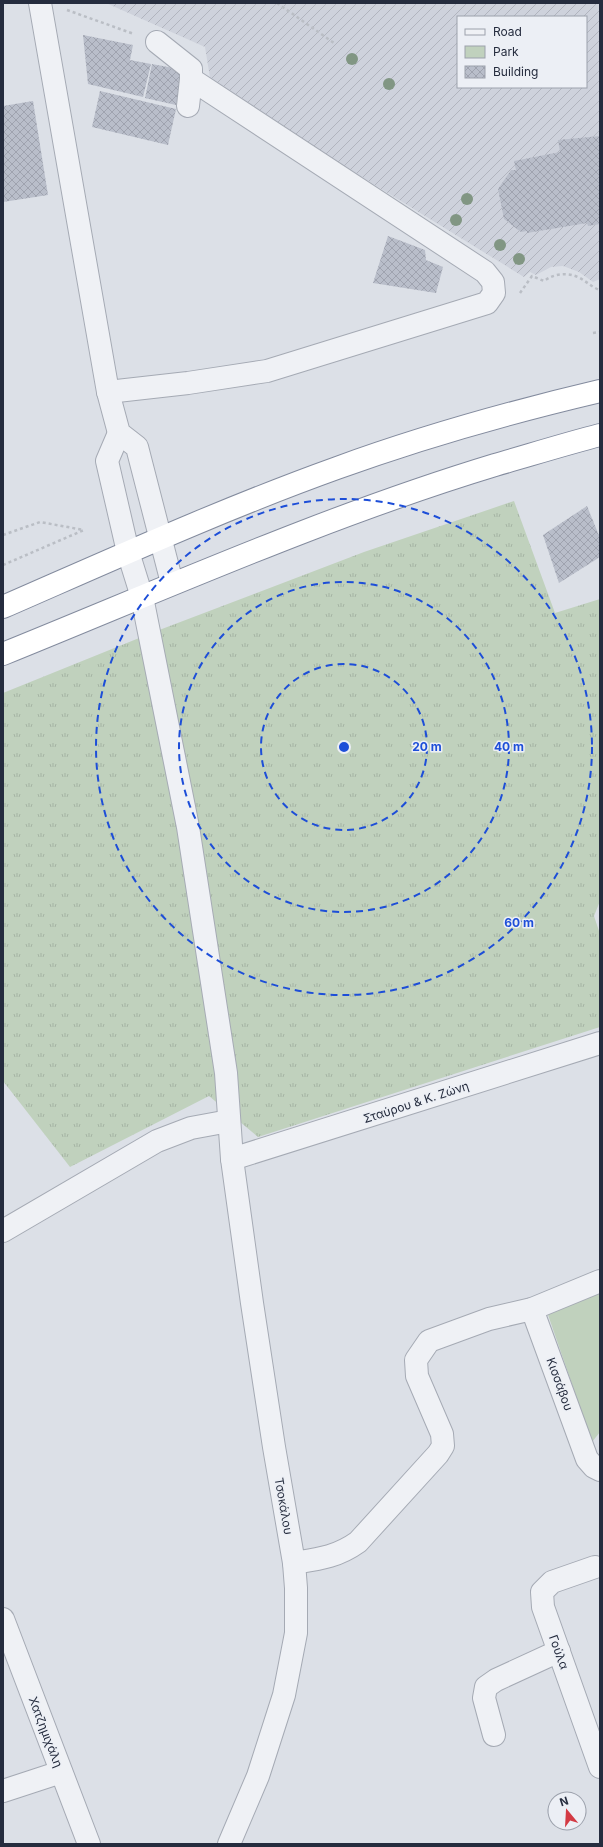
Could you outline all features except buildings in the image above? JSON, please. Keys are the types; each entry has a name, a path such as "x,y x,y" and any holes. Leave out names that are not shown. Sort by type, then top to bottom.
{"highway":[{"path":"3,606 128,552 276,491 400,446 554,402 600,391"},
{"path":"3,654 142,597 172,583 291,536 413,491 560,445 600,435"}],"street":[{"path":"40,3 108,392 119,433 137,447 172,583"},
{"path":"157,42 191,69 192,79 188,106"},
{"path":"108,392 188,383 267,371 487,303 494,293 493,282 485,272 192,79"},
{"name":"Τσοκάλου","path":"119,433 107,460 128,552 142,597 188,828 226,1067 232,1159 264,1387 294,1563 296,1588 296,1633 288,1681 258,1776 228,1844"},
{"name":"Σταύρου & Κ. Ζώνη","path":"232,1159 600,1043"},
{"path":"3,1231 157,1141 191,1128 229,1121"},
{"path":"294,1563 326,1558 346,1550 358,1542 438,1454 443,1446 442,1434 417,1376 416,1360 429,1341 490,1319 532,1309 600,1281"},
{"name":"Κισσάβου","path":"532,1309 593,1465"},
{"name":"Γούλα","path":"595,1567 552,1582 542,1592 543,1606 600,1767"},
{"name":"Χατζημιχάλη","path":"3,1619 89,1844"},
{"path":"494,1735 484,1698 486,1687 496,1680 559,1651"},
{"path":"3,1791 61,1772"}],"path":[{"path":"277,3 334,44"},
{"path":"61,8 157,42"},
{"path":"520,294 532,276 544,281 551,276 562,274 580,278 600,290"},
{"path":"592,333 600,332"},
{"path":"3,534 40,522 84,530 3,565"}],"shaded area":[{"path":"106,3 600,3 600,279 593,282 579,272 563,266 551,267 536,275 530,272 524,277 211,84 205,47"}],"green space":[{"path":"514,501 555,613 600,599 600,901 594,916 600,934 600,1027 258,1137 209,1096 70,1167 3,1081 3,693 154,632 364,552"},
{"path":"600,1287 600,1432 592,1442 546,1309"}]}
